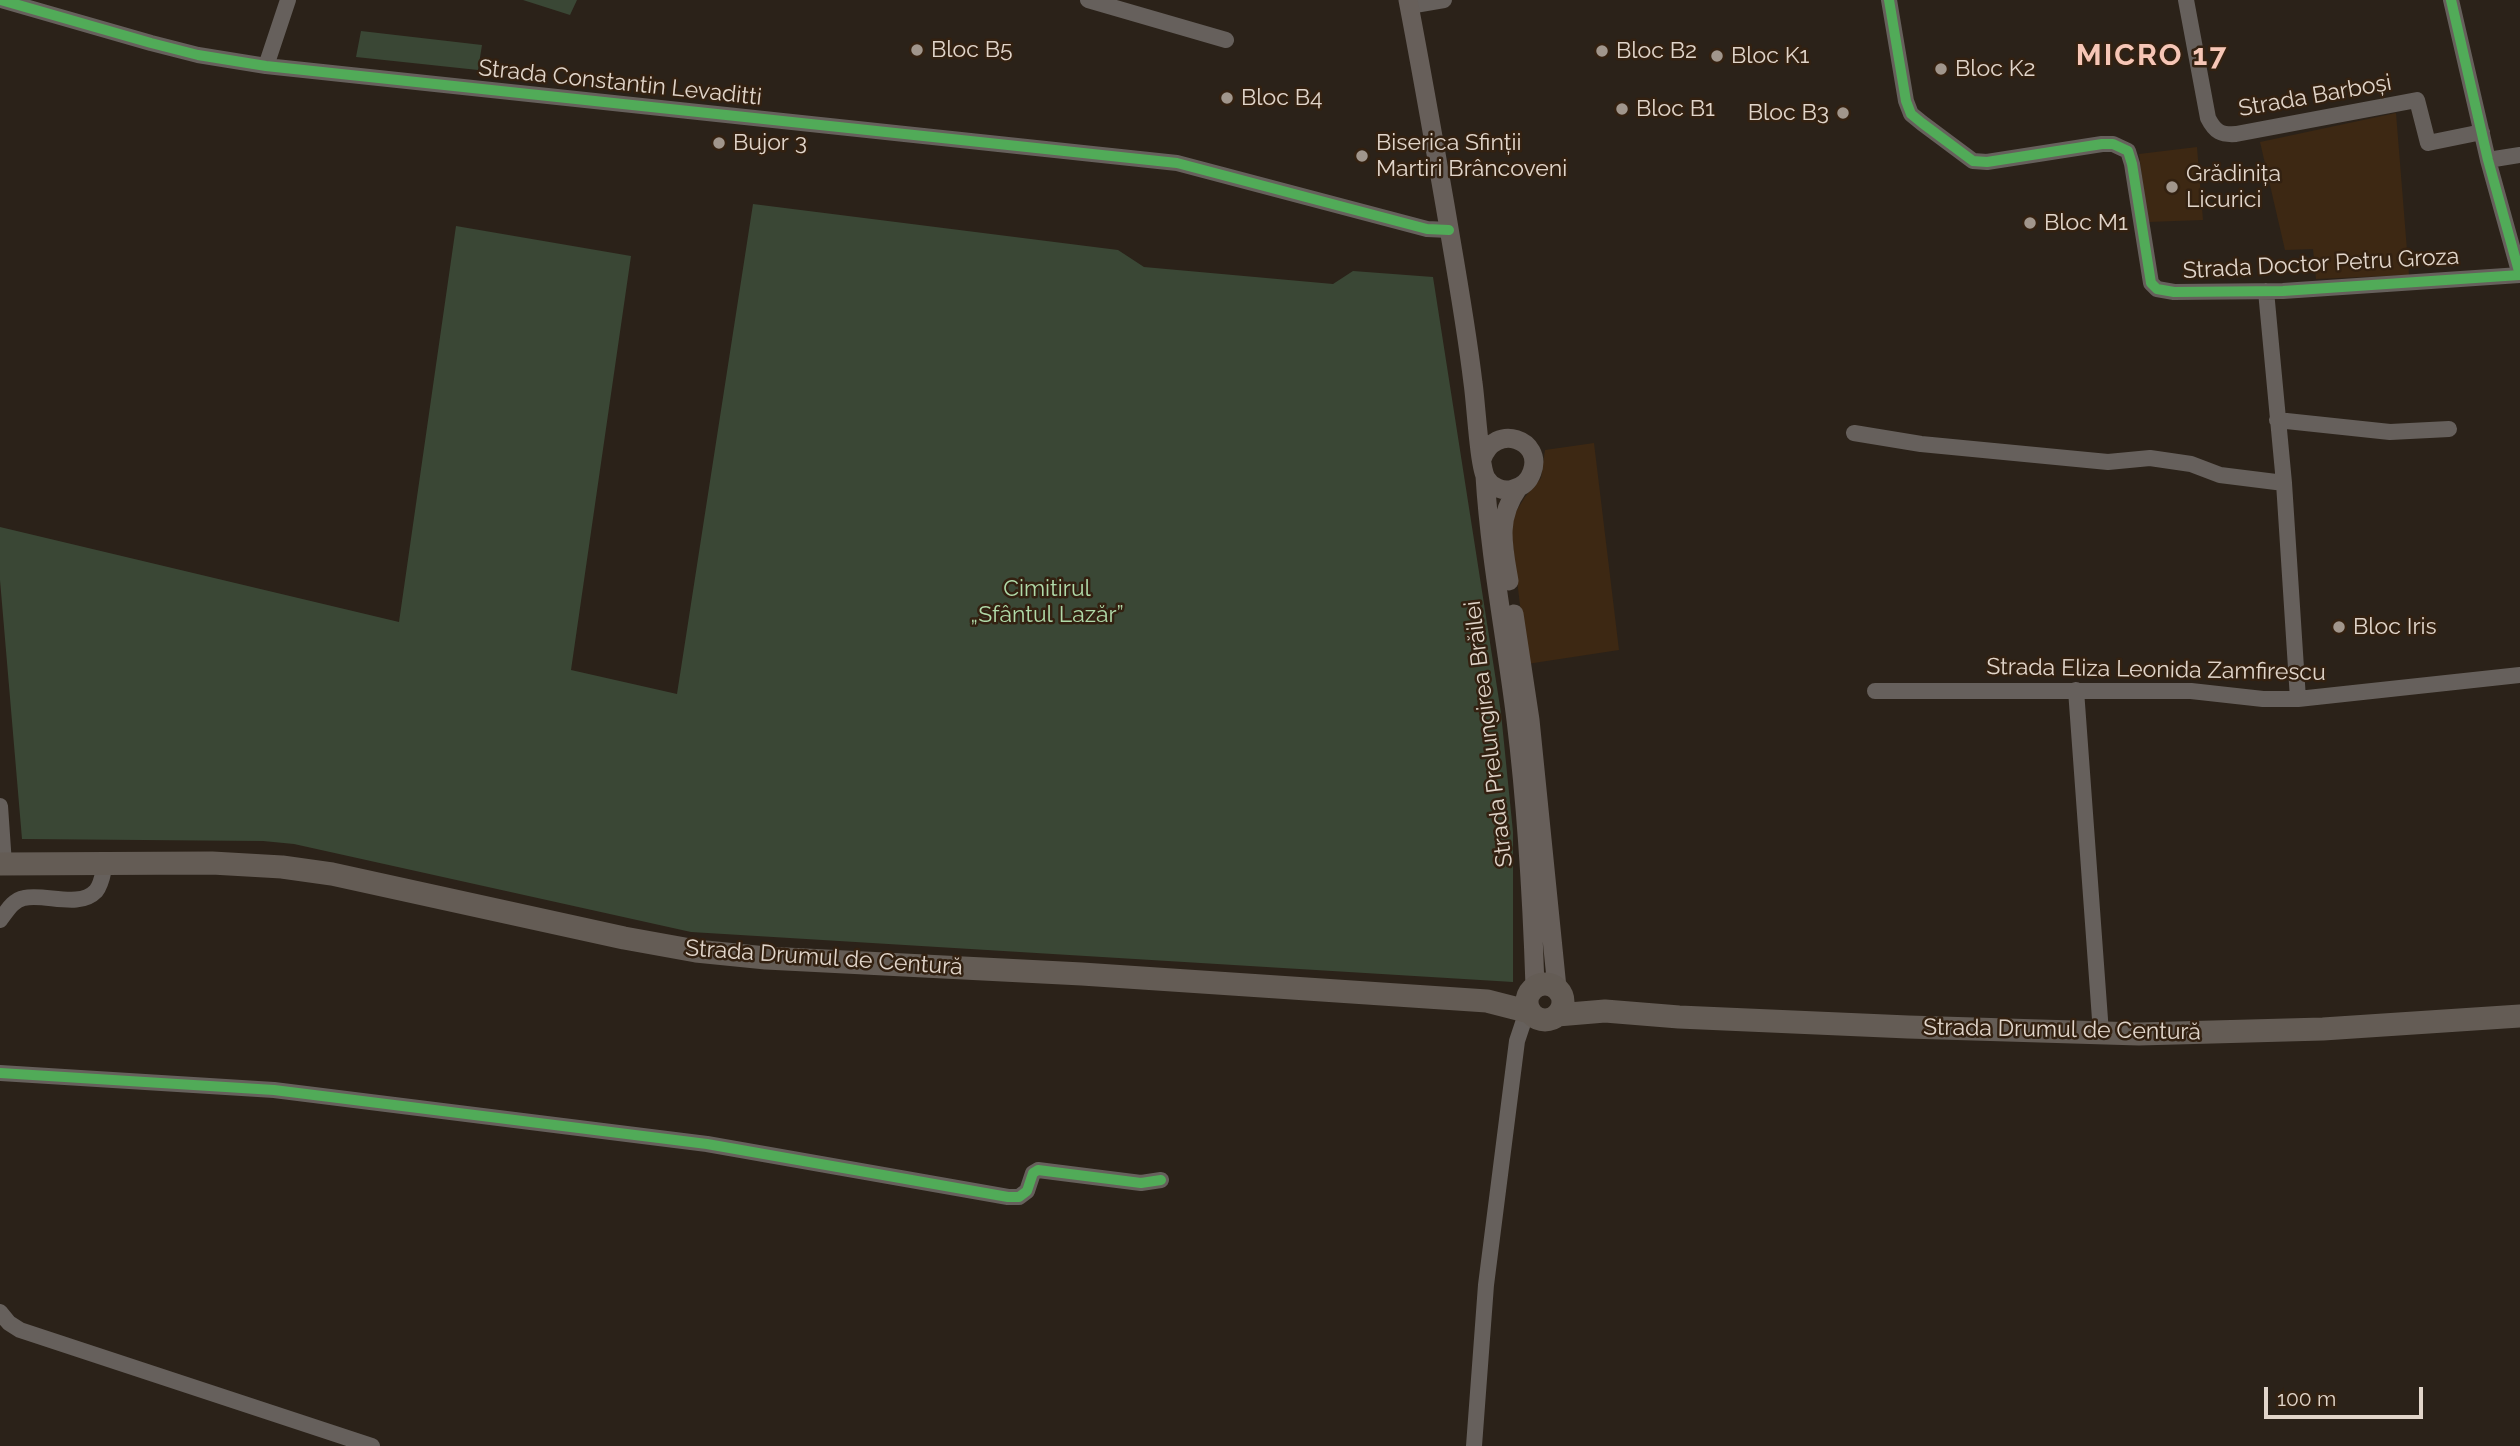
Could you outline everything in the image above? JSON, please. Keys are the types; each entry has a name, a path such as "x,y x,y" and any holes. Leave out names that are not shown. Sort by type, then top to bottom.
{"highway":[{"name":"Strada Drumul de Centură","path":"2,864 212,863 282,867 332,874 624,938 696,951 766,958 1082,974 1487,1002 1545,997 1605,1011 1749,1020 2101,1033 2261,1032 2520,1016"}],"main road":[{"name":"Strada Prelungirea Brăilei","path":"1409,3 1473,380 1488,536 1510,672 1545,997"},
{"name":"Strada Prelungirea Brăilei","path":"1473,380 1489,418 1510,438"},
{"path":"1502,438 1510,438 1523,443 1532,456 1534,466 1526,483 1518,488 1502,490 1495,487 1483,467 1489,446 1502,438"},
{"name":"Strada Prelungirea Brăilei","path":"1518,488 1505,511 1502,530 1530,720 1545,997"}],"street":[{"name":"Strada Constantin Levaditti","path":"1,0 174,49 266,66 1177,163 1427,229 1449,230"},
{"path":"266,66 288,0"},
{"path":"1088,0 1226,40"},
{"path":"1409,3 1444,0"},
{"name":"Strada Doctor Petru Groza","path":"1889,0 1906,101 1911,114 1973,161 1987,162 2102,144 2122,146 2128,150 2151,283 2157,289 2174,292 2266,291 2520,275"},
{"name":"Strada Barboși","path":"2186,0 2208,118 2218,132 2225,135 2236,134 2417,100 2428,143 2482,132"},
{"path":"2451,0 2488,160 2520,275"},
{"path":"2488,160 2520,155"},
{"name":"Strada Doctor Petru Groza","path":"2266,291 2284,483 2298,699"},
{"path":"2277,420 2390,432 2449,429"},
{"path":"1854,433 1921,444 2108,462 2150,458 2191,464 2220,475 2284,483"},
{"name":"Strada Eliza Leonida Zamfirescu","path":"1875,691 2191,691 2263,699 2298,699 2520,675"},
{"path":"2076,690 2101,1033"},
{"path":"0,806 2,864"},
{"path":"0,920 11,905 25,897 86,897 95,892 105,864"},
{"path":"1474,1446 1486,1285 1517,1041 1523,1023 1545,997"},
{"path":"0,1073 274,1090 707,1144 1008,1196 1020,1197 1027,1191 1033,1173 1038,1170 1141,1183 1161,1180"},
{"path":"0,1312 9,1323 20,1330 372,1446"}],"shaded area":[{"path":"2396,113 2409,275 2316,279 2313,249 2285,250 2260,142"},
{"name":"Grădinița Licurici","path":"2197,147 2203,220 2148,222 2139,154"},
{"path":"1594,443 1619,650 1527,664 1510,521 1541,478 1545,450"}],"green space":[{"path":"523,0 577,0 570,15"},
{"path":"361,31 482,45 478,70 356,57"},
{"name":"Cimitirul „Sfântul Lazăr”","path":"753,204 1118,250 1144,267 1333,284 1353,271 1433,277 1501,713 1513,832 1513,982 691,932 294,844 263,841 22,839 0,580 0,527 399,622 456,226 631,256 571,670 677,694"}],"cycle path":[{"path":"1,0 198,55 266,66 1177,163 1427,229 1449,230"},
{"path":"1889,0 1906,101 1911,114 1973,161 1987,162 2102,144 2113,144 2128,151 2151,283 2157,289 2174,292 2283,291 2520,275 2488,160 2451,0"},
{"path":"0,1073 274,1090 707,1144 1008,1197 1019,1197 1027,1191 1033,1173 1038,1170 1141,1183 1161,1180"}],"place":[{"name":"Bloc B5","path":"917,50"},
{"name":"Bloc B2","path":"1602,51"},
{"name":"Bloc K1","path":"1717,56"},
{"name":"Bloc K2","path":"1941,69"},
{"name":"Bloc B4","path":"1227,98"},
{"name":"Bloc B1","path":"1622,109"},
{"name":"Bloc B3","path":"1843,113"},
{"name":"Bujor 3","path":"719,143"},
{"name":"Biserica Sfinții Martiri Brâncoveni","path":"1362,156"},
{"name":"Grădinița Licurici","path":"2172,187"},
{"name":"Bloc M1","path":"2030,223"},
{"name":"Bloc Iris","path":"2339,627"}],"district":[{"name":"MICRO 17","path":"2152,56"}]}
